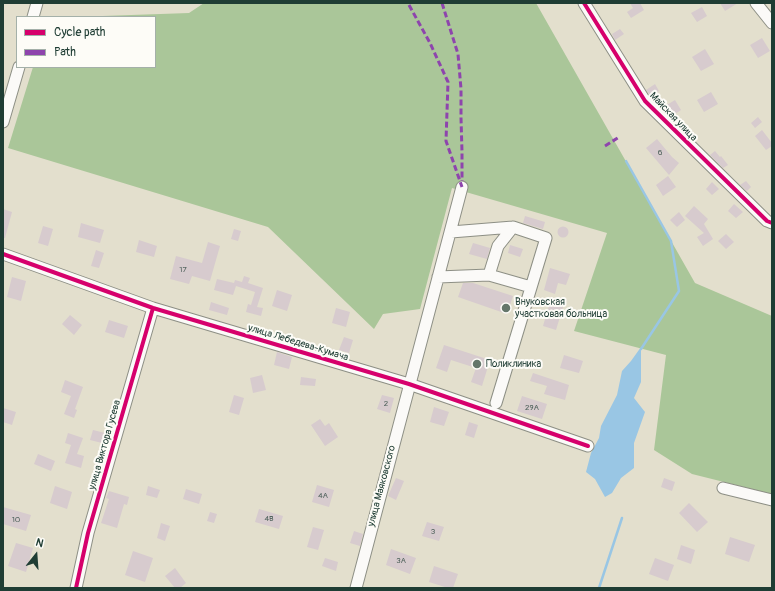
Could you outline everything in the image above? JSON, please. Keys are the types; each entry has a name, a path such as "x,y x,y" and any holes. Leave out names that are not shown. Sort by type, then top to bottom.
{"street":[{"path":"33,16 38,3"},
{"name":"Майская улица","path":"584,3 645,101 766,221 772,224"},
{"path":"756,3 772,23"},
{"path":"3,122 19,68"},
{"name":"улица Маяковского","path":"356,588 462,187"},
{"path":"451,232 513,227 546,238 496,403"},
{"path":"489,275 498,246 513,227"},
{"name":"улица Лебедева-Кумача","path":"3,254 153,308 409,384 588,446"},
{"path":"438,277 489,275 531,287"},
{"name":"улица Виктора Гусева","path":"76,588 88,533 153,308"},
{"path":"723,488 772,500"}],"green space":[{"path":"204,3 536,3 695,283 772,316 772,494 692,474 654,450 666,355 574,331 607,233 452,188 420,309 383,314 374,329 268,227 8,148 33,68 156,68 156,16 103,16 189,13"}],"water":[{"path":"641,347 641,382 634,398 645,412 634,443 634,468 621,478 612,493 605,497 595,479 586,472 591,453 599,438 601,426 617,395 622,371"}],"building":[{"path":"630,3 640,3 644,10 631,18 627,12 633,8"},
{"path":"720,3 738,3 725,11"},
{"path":"702,7 707,16 697,22 691,13"},
{"path":"620,29 624,34 615,40 612,34"},
{"path":"762,38 770,51 758,58 750,45"},
{"path":"705,49 714,64 701,71 692,57"},
{"path":"655,84 659,91 651,97 646,90"},
{"path":"711,92 718,104 704,112 697,100"},
{"path":"675,100 681,110 672,116 665,106"},
{"path":"758,117 762,122 755,128 751,123"},
{"path":"762,130 772,143 772,146 766,150 755,136"},
{"path":"657,139 679,163 669,175 646,148"},
{"path":"715,151 728,165 723,168 710,155"},
{"path":"668,176 676,187 663,196 656,185"},
{"path":"746,181 751,187 747,191 740,185"},
{"path":"712,182 719,189 712,195 706,189"},
{"path":"734,204 743,212 736,218 728,211"},
{"path":"694,206 708,219 704,224 713,239 703,246 697,237 704,233 685,216"},
{"path":"3,209 12,212 5,238 3,238"},
{"path":"679,212 685,220 677,227 670,220"},
{"path":"525,216 545,222 543,229 523,223"},
{"path":"81,223 104,230 100,243 78,237"},
{"path":"43,226 53,229 48,246 38,243"},
{"path":"561,227 565,227 567,228 567,236 561,237 558,234 558,230"},
{"path":"234,229 241,231 238,241 231,239"},
{"path":"726,234 734,242 726,249 718,241"},
{"path":"139,240 157,246 154,257 136,252"},
{"path":"208,242 220,246 210,281 192,276 189,284 170,279 176,256 202,263"},
{"path":"473,243 490,248 487,259 469,254"},
{"path":"510,245 523,249 520,257 508,253"},
{"path":"96,250 104,253 99,268 91,266"},
{"path":"550,268 570,274 566,285 558,283 555,294 544,290"},
{"path":"244,276 250,278 248,283 263,288 257,307 263,308 261,316 246,312 248,304 251,305 255,292 236,286 233,295 214,290 217,279 234,283 235,280 242,282"},
{"path":"12,277 26,281 21,301 7,297"},
{"path":"463,283 473,283 513,296 507,314 458,297"},
{"path":"277,290 292,295 287,311 272,306"},
{"path":"211,302 229,308 227,315 209,310"},
{"path":"550,302 563,307 556,330 543,326"},
{"path":"336,308 350,312 346,327 332,323"},
{"path":"70,315 82,325 74,335 62,324"},
{"path":"109,320 128,326 124,338 105,332"},
{"path":"344,337 353,340 349,353 339,350"},
{"name":"Поликлиника","path":"444,345 490,360 482,386 471,382 476,368 451,360 447,372 436,368"},
{"path":"277,352 292,357 289,369 274,365"},
{"path":"564,355 583,361 579,373 560,368"},
{"path":"533,373 569,385 565,400 544,394 547,386 530,381"},
{"path":"262,375 266,390 253,393 250,378"},
{"path":"301,377 316,379 315,386 300,385"},
{"path":"65,380 83,387 75,409 77,410 74,418 64,414 71,396 61,392"},
{"path":"234,395 244,398 239,415 229,412"},
{"path":"382,395 394,398 390,413 377,409"},
{"path":"522,396 547,404 542,419 517,411"},
{"path":"434,407 449,412 444,426 430,422"},
{"path":"3,408 16,412 12,425 3,422"},
{"path":"320,419 325,426 329,423 338,437 325,446 311,425"},
{"path":"469,422 478,425 474,438 465,435"},
{"path":"93,430 105,433 102,443 90,440"},
{"path":"68,433 83,438 77,454 84,456 81,468 65,463 71,445 65,443"},
{"path":"38,454 55,461 51,471 34,464"},
{"path":"396,478 404,481 396,500 388,496"},
{"path":"664,478 675,482 672,491 661,487"},
{"path":"317,485 334,490 329,507 312,502"},
{"path":"55,486 72,492 67,509 50,503"},
{"path":"148,486 160,490 157,498 146,495"},
{"path":"186,489 202,494 199,504 183,499"},
{"path":"109,491 129,497 127,505 124,504 117,528 101,523 109,499 106,498"},
{"path":"689,503 708,522 697,532 679,513"},
{"path":"3,507 31,515 26,531 3,524"},
{"path":"259,509 283,516 279,529 255,522"},
{"path":"210,512 217,514 214,523 207,521"},
{"path":"427,522 444,527 439,541 422,536"},
{"path":"161,523 170,526 165,541 157,538"},
{"path":"313,527 324,530 318,550 307,547"},
{"path":"354,531 363,534 360,546 350,543"},
{"path":"730,537 755,545 749,562 725,554"},
{"path":"16,543 33,548 26,572 8,566"},
{"path":"681,545 695,550 691,564 677,559"},
{"path":"391,549 416,558 410,574 386,565"},
{"path":"133,551 153,558 145,582 125,575"},
{"path":"325,558 338,562 336,571 322,566"},
{"path":"655,558 674,565 668,581 649,574"},
{"path":"434,566 458,574 453,588 448,588 429,582"},
{"path":"175,568 186,583 180,588 175,588 165,576"}],"waterway":[{"path":"626,161 671,241 679,291 641,349"},
{"path":"599,588 622,518"}],"marked path":[{"path":"442,3 458,54 461,89 462,181"},
{"path":"409,5 430,43 448,82 446,141 462,187"},
{"path":"605,146 619,137"}],"cycle path":[{"path":"584,3 645,101 767,221 772,223"},
{"path":"3,254 153,308 409,384 588,446"},
{"path":"76,588 88,533 153,308"}],"place":[{"name":"Внуковская участковая больница","path":"506,308"},
{"name":"Поликлиника","path":"477,364"}]}
